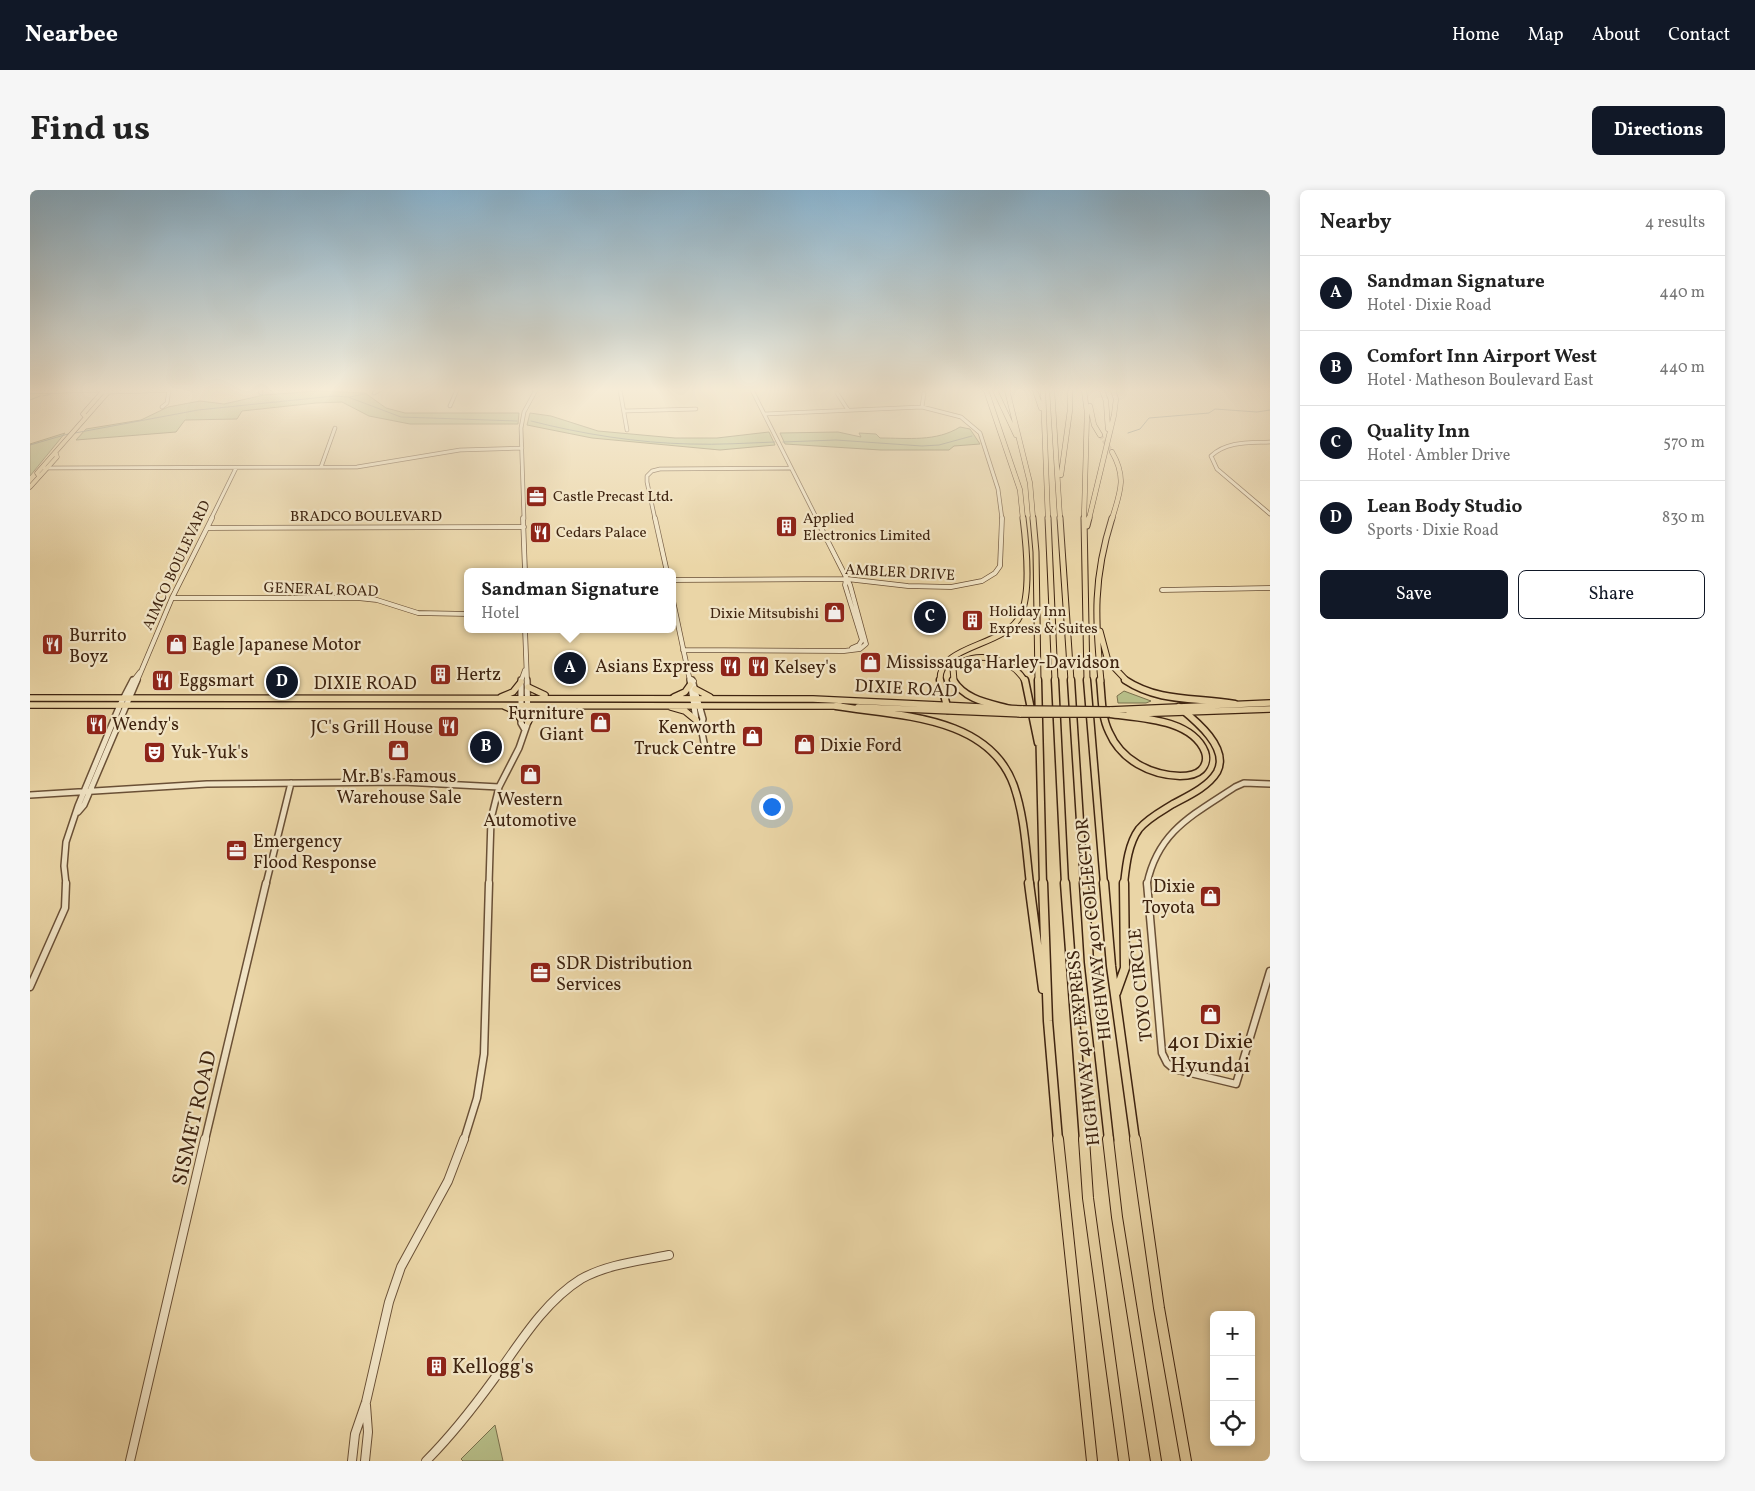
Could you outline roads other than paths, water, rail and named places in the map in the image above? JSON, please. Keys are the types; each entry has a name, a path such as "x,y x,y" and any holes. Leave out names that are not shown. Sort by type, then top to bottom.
{"highway":[{"path":"947,708 938,680 943,664 949,658 1005,633 1020,615 1024,602 1026,530 1020,490 1006,449"},
{"name":"HIGHWAY 401 EXPRESS","path":"1046,449 1058,787 1088,1198 1124,1461"},
{"name":"HIGHWAY 401 EXPRESS","path":"1056,449 1089,962 1117,1217 1156,1461"},
{"path":"1058,488 1064,449"},
{"name":"HIGHWAY 401 COLLECTOR","path":"1086,449 1087,683 1112,966 1154,1270 1186,1461"},
{"path":"1085,531 1093,507 1105,449"},
{"path":"1023,452 1030,482 1036,552 1048,1021 1062,1189 1092,1461"},
{"path":"1110,712 1154,719 1177,727 1193,737 1203,748 1206,756 1205,764 1199,771 1188,775 1162,775 1138,765 1115,744 1107,730 1096,612 1098,567 1122,482 1121,468 1112,452"},
{"path":"1096,612 1108,663 1120,676 1138,688 1160,696 1236,704"},
{"path":"1010,709 966,695 953,680 953,668 966,659 984,657 1003,661 1020,672 1030,688 1033,731 1040,746"},
{"path":"836,706 898,713 942,724 965,733 984,745 1001,761 1014,783 1023,813 1033,919 1048,1021"},
{"path":"1116,993 1124,970 1124,896 1127,866 1133,840 1139,829 1148,819 1210,780 1219,768 1219,753 1212,740 1188,713 1179,707"}],"main road":[{"path":"39,476 37,474 41,468 60,449"},
{"path":"30,487 57,457 56,454"},
{"path":"498,698 513,692 521,682"},
{"path":"670,699 685,692 690,685"},
{"path":"528,687 551,698"},
{"path":"695,689 706,696 716,699"},
{"name":"DIXIE ROAD","path":"30,698 670,699 696,702 1010,709 1022,712"},
{"path":"43,705 47,698"},
{"name":"DIXIE ROAD","path":"30,705 663,705 716,699 813,699 1022,712 1188,713 1270,709"},
{"name":"DIXIE ROAD","path":"1110,712 1270,703"},
{"path":"503,705 513,710 521,719"},
{"path":"528,722 538,710 550,705"},
{"path":"663,705 685,711 696,720"}],"street":[{"path":"321,467 327,449"},
{"path":"41,468 375,466 460,450 481,449"},
{"path":"522,449 524,568"},
{"path":"683,650 844,651 862,648 866,644 852,591 781,449"},
{"name":"AMBLER DRIVE","path":"676,580 846,580 908,586 960,586 982,581 995,573 1000,566 1002,514 998,488 985,449"},
{"path":"1218,449 1211,456 1212,462 1217,469 1270,514"},
{"name":"AIMCO BOULEVARD","path":"78,812 84,805 91,790 141,676 140,672 172,598 236,468"},
{"path":"666,568 649,493 647,478 649,473 660,469 790,468"},
{"name":"BRADCO BOULEVARD","path":"208,528 524,527"},
{"path":"1162,590 1270,588"},
{"name":"GENERAL ROAD","path":"172,598 358,598 377,600 418,612 464,614"},
{"path":"676,616 690,685 703,719 701,727"},
{"path":"352,1461 355,1434 366,1402 378,1343 401,1267 448,1181 468,1131 477,1098 484,1054 491,819 499,787 519,748 528,722 528,674 525,670 525,633"},
{"path":"525,670 521,676 521,719 525,730"},
{"name":"AIMCO BOULEVARD","path":"30,987 66,908 67,888 64,866 66,842 84,791 120,705 135,676 140,672"},
{"path":"690,678 694,681 696,720 701,727 705,748"},
{"path":"30,795 208,784 427,782 499,787"},
{"name":"SISMET ROAD","path":"130,1461 251,943 291,783"},
{"name":"TOYO CIRCLE","path":"1270,784 1244,783 1235,787 1174,828 1164,838 1155,852 1148,873 1146,889 1162,1052 1167,1064 1182,1072 1236,1084 1270,971"},
{"path":"426,1461 456,1430 536,1321 566,1290 583,1279 613,1266 669,1255"},
{"path":"365,1461 368,1432 366,1402"}],"place":[{"name":"Castle Precast Ltd.","path":"537,496"},
{"name":"Applied Electronics Limited","path":"787,527"},
{"name":"Cedars Palace","path":"540,532"},
{"name":"Dixie Mitsubishi","path":"835,613"},
{"name":"Quality Inn","path":"930,617"},
{"name":"Holiday Inn Express & Suites","path":"973,620"},
{"name":"Eagle Japanese Motor","path":"176,644"},
{"name":"Burrito Boyz","path":"53,645"},
{"name":"Mississauga Harley-Davidson","path":"870,662"},
{"name":"Asians Express","path":"730,666"},
{"name":"Kelsey's","path":"758,667"},
{"name":"Sandman Signature","path":"570,668"},
{"name":"Hertz","path":"440,674"},
{"name":"Eggsmart","path":"163,680"},
{"name":"Lean Body Studio","path":"282,682"},
{"name":"Furniture Giant","path":"600,723"},
{"name":"Wendy's","path":"96,724"},
{"name":"JC's Grill House","path":"449,727"},
{"name":"Kenworth Truck Centre","path":"752,737"},
{"name":"Dixie Ford","path":"804,745"},
{"name":"Comfort Inn Airport West","path":"486,747"},
{"name":"Mr.B's Famous Warehouse Sale","path":"399,751"},
{"name":"Yuk-Yuk's","path":"155,752"},
{"name":"Western Automotive","path":"530,774"},
{"name":"Emergency Flood Response","path":"237,851"},
{"name":"Dixie Toyota","path":"1211,896"},
{"name":"SDR Distribution Services","path":"540,973"},
{"name":"401 Dixie Hyundai","path":"1210,1014"},
{"name":"Kellogg's","path":"436,1366"}]}
